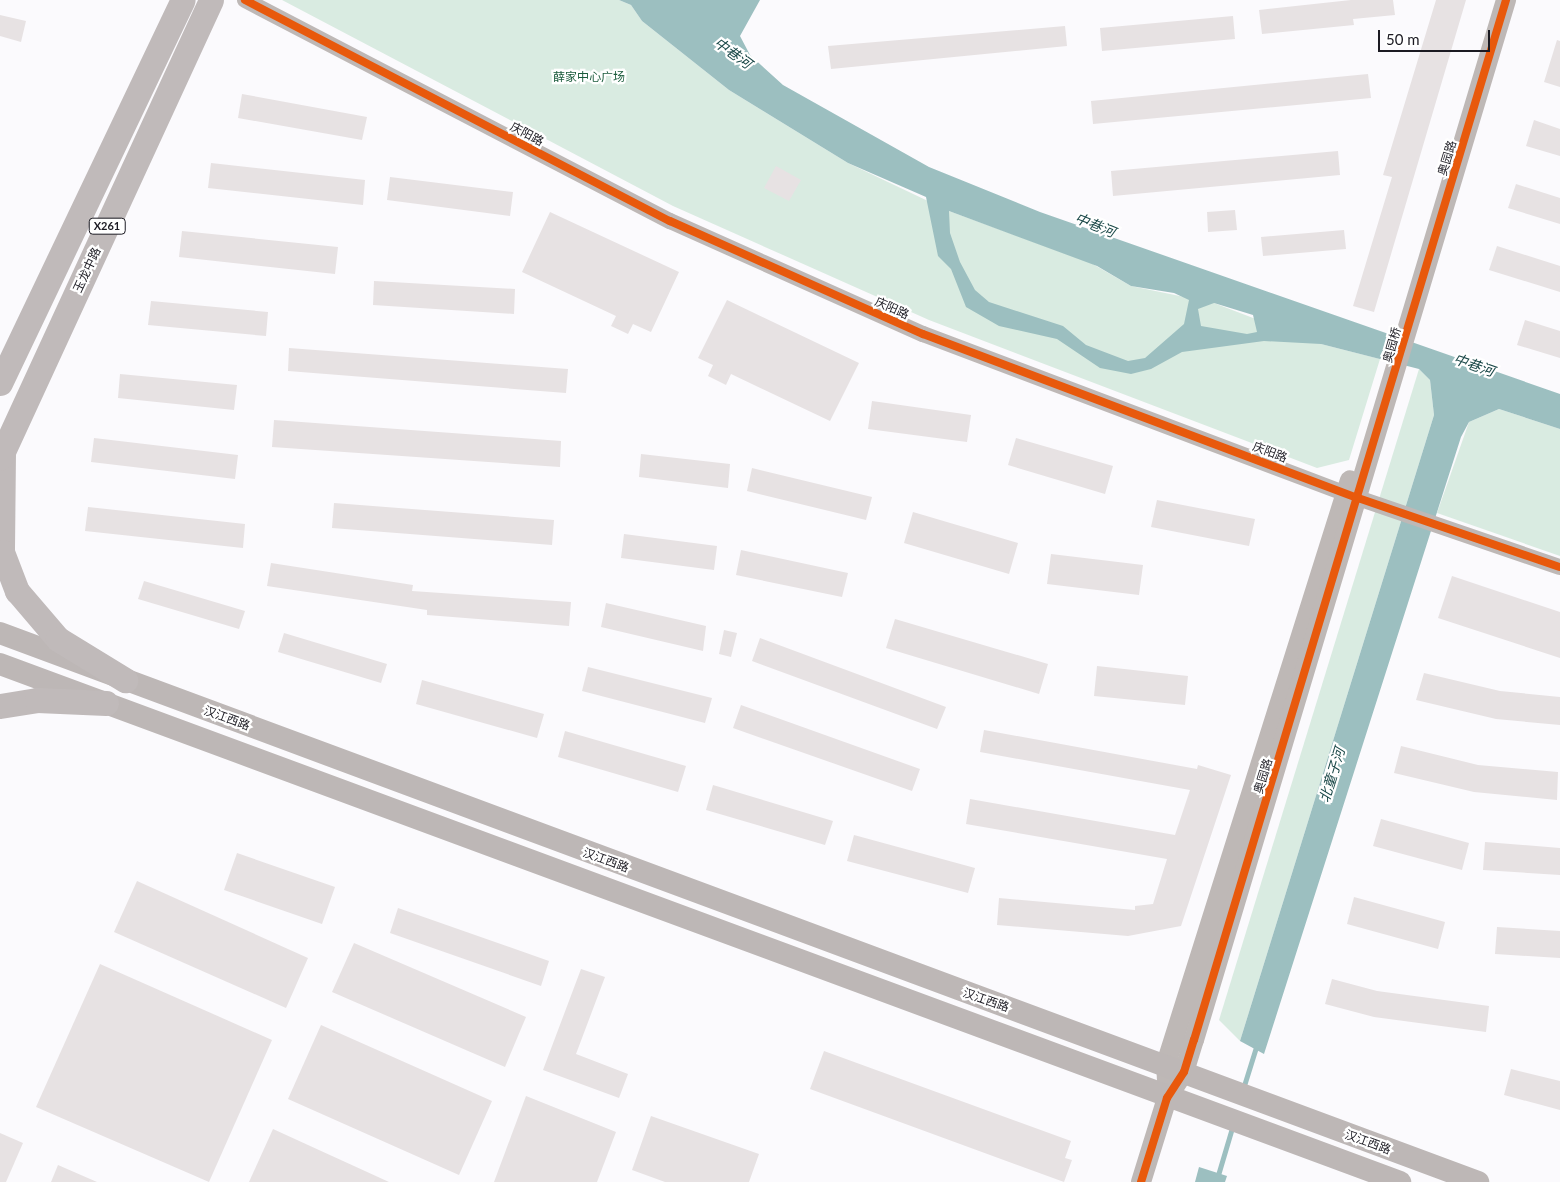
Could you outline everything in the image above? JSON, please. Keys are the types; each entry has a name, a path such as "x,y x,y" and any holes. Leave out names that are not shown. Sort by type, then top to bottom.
{"main road":[{"name":"X261","path":"0,383 183,0"},
{"name":"玉龙中路","path":"2,455 211,0"},
{"path":"2,455 2,552 17,591 58,639 125,680"},
{"name":"汉江西路","path":"0,633 1175,1068 1258,1102 1478,1182"},
{"path":"0,664 1167,1098 1400,1182"},
{"path":"0,706 37,700 106,703"}],"street":[{"name":"庆阳路","path":"245,0 688,229 923,334 1352,495 1560,567"},
{"name":"奥园路","path":"1403,322 1494,0"},
{"name":"奥园路","path":"1403,322 1506,0"},
{"name":"奥园桥","path":"1389,371 1403,322"},
{"name":"奥园路","path":"1141,1182 1389,371"}],"green space":[{"name":"薛家中心广场","path":"282,0 619,0 631,5 642,21 729,90 848,163 949,211 1091,263 1131,286 1214,303 1321,344 1380,359 1349,460 1317,468 929,320 673,206"},
{"path":"1419,369 1430,380 1434,415 1240,1041 1219,1020"},
{"path":"1499,409 1560,429 1560,556 1437,513 1469,422"}],"water":[{"name":"中巷河","path":"619,0 760,0 740,36 750,55 783,85 929,167 1040,212 1560,394 1560,429 1499,409 1469,422 1461,437 1264,1054 1240,1041 1434,415 1430,380 1419,369 1321,344 1264,341 1182,352 1151,369 1131,374 1100,368 1057,339 999,326 966,307 951,269 938,256 926,197 848,163 729,90 642,21 631,5","holes":["949,211 1097,266 1131,286 1174,293 1189,300 1184,324 1145,358 1128,361 1086,345 1063,326 989,302 975,290 960,262 950,233","1214,303 1253,315 1257,332 1247,334 1201,326 1198,309"]},
{"path":"1199,1167 1227,1176 1225,1182 1195,1182"}],"building":[{"path":"1351,0 1393,0 1395,15 1353,19 1354,25 1262,34 1259,10"},
{"path":"1436,0 1466,0 1374,312 1353,306 1392,177 1383,175"},
{"path":"0,15 26,21 21,42 0,36"},
{"path":"1233,16 1235,39 1102,51 1100,28"},
{"path":"1065,26 1067,46 831,69 828,46"},
{"path":"1557,40 1560,41 1560,87 1544,82"},
{"path":"1368,74 1371,98 1093,124 1091,101"},
{"path":"242,94 367,117 362,140 238,118"},
{"path":"1534,120 1560,129 1560,156 1526,146"},
{"path":"1338,151 1340,175 1113,196 1111,171"},
{"path":"211,163 365,180 363,205 208,188"},
{"path":"776,166 801,180 789,201 764,188"},
{"path":"390,177 513,192 510,216 387,200"},
{"path":"1516,184 1560,198 1560,224 1508,208"},
{"path":"1235,210 1237,230 1208,232 1207,212"},
{"path":"550,212 679,272 651,332 633,324 628,334 611,326 616,316 522,272"},
{"path":"1344,230 1346,249 1263,256 1261,237"},
{"path":"182,231 338,247 335,274 179,257"},
{"path":"1497,246 1560,266 1560,292 1489,270"},
{"path":"374,281 515,289 514,314 373,305"},
{"path":"727,300 859,363 830,421 731,374 726,385 708,376 713,365 698,358"},
{"path":"151,301 268,312 266,336 148,325"},
{"path":"1525,320 1560,331 1560,358 1517,345"},
{"path":"289,348 568,369 566,393 288,371"},
{"path":"120,374 237,385 234,410 118,398"},
{"path":"872,401 971,415 967,442 868,429"},
{"path":"274,420 561,441 560,467 272,447"},
{"path":"94,438 238,455 235,479 91,462"},
{"path":"1016,438 1113,466 1105,494 1008,465"},
{"path":"641,454 730,464 728,488 639,477"},
{"path":"752,468 872,497 866,520 747,491"},
{"path":"1157,500 1255,519 1249,546 1151,527"},
{"path":"334,503 554,520 552,545 332,528"},
{"path":"88,507 245,524 243,548 85,531"},
{"path":"913,512 1018,543 1009,574 904,543"},
{"path":"624,534 717,546 714,570 621,558"},
{"path":"741,550 848,573 842,597 736,575"},
{"path":"1051,554 1143,565 1139,595 1047,584"},
{"path":"271,563 413,585 412,591 571,602 569,626 427,615 427,610 267,586"},
{"path":"1452,576 1560,612 1560,658 1438,618"},
{"path":"144,581 245,611 239,629 138,599"},
{"path":"606,603 706,626 703,651 601,627"},
{"path":"895,619 1048,664 1039,694 886,648"},
{"path":"724,630 737,633 731,657 719,654"},
{"path":"284,633 387,664 381,683 278,652"},
{"path":"760,638 946,707 937,729 752,661"},
{"path":"1097,666 1188,676 1185,705 1094,696"},
{"path":"588,667 712,698 705,723 582,691"},
{"path":"1424,673 1500,691 1560,697 1560,725 1496,719 1416,700"},
{"path":"422,680 544,714 537,738 416,704"},
{"path":"741,705 920,769 912,791 733,728"},
{"path":"984,730 1197,769 1198,765 1231,775 1181,926 1128,936 997,925 999,898 1135,910 1135,906 1153,904 1167,859 966,824 970,799 1175,835 1190,790 980,752"},
{"path":"565,731 686,766 678,792 558,757"},
{"path":"1401,746 1478,765 1558,772 1557,800 1474,792 1394,773"},
{"path":"713,785 833,821 825,845 706,810"},
{"path":"1381,819 1469,843 1462,870 1373,846"},
{"path":"854,835 975,868 968,893 847,861"},
{"path":"1485,842 1560,848 1560,875 1483,870"},
{"path":"237,853 335,887 322,924 224,890"},
{"path":"137,881 308,958 286,1008 114,932"},
{"path":"1354,897 1445,922 1438,949 1347,924"},
{"path":"398,908 549,961 541,986 390,933"},
{"path":"1497,927 1560,931 1560,958 1495,954"},
{"path":"354,943 526,1017 505,1067 332,992"},
{"path":"100,964 272,1040 209,1182 36,1107"},
{"path":"581,969 605,977 576,1054 628,1074 619,1098 543,1070"},
{"path":"1332,979 1377,991 1489,1006 1486,1032 1374,1017 1325,1004"},
{"path":"321,1025 492,1101 459,1175 288,1099"},
{"path":"824,1051 1071,1141 1065,1158 1072,1160 1064,1182 810,1089"},
{"path":"1511,1069 1560,1081 1560,1110 1504,1095"},
{"path":"526,1096 616,1132 597,1182 494,1182"},
{"path":"651,1116 759,1154 749,1182 665,1182 632,1170"},
{"path":"273,1129 389,1182 249,1182"},
{"path":"0,1133 23,1143 6,1182 0,1182"},
{"path":"58,1165 97,1182 51,1182"}],"waterway":[{"name":"北童子河","path":"1243,1089 1257,1044"},
{"name":"北童子河","path":"1216,1182 1232,1128"}],"cycle path":[{"path":"245,0 670,221 923,334 1358,498 1560,567"},
{"path":"1141,1182 1167,1098 1184,1072 1194,1040 1506,0"}]}
